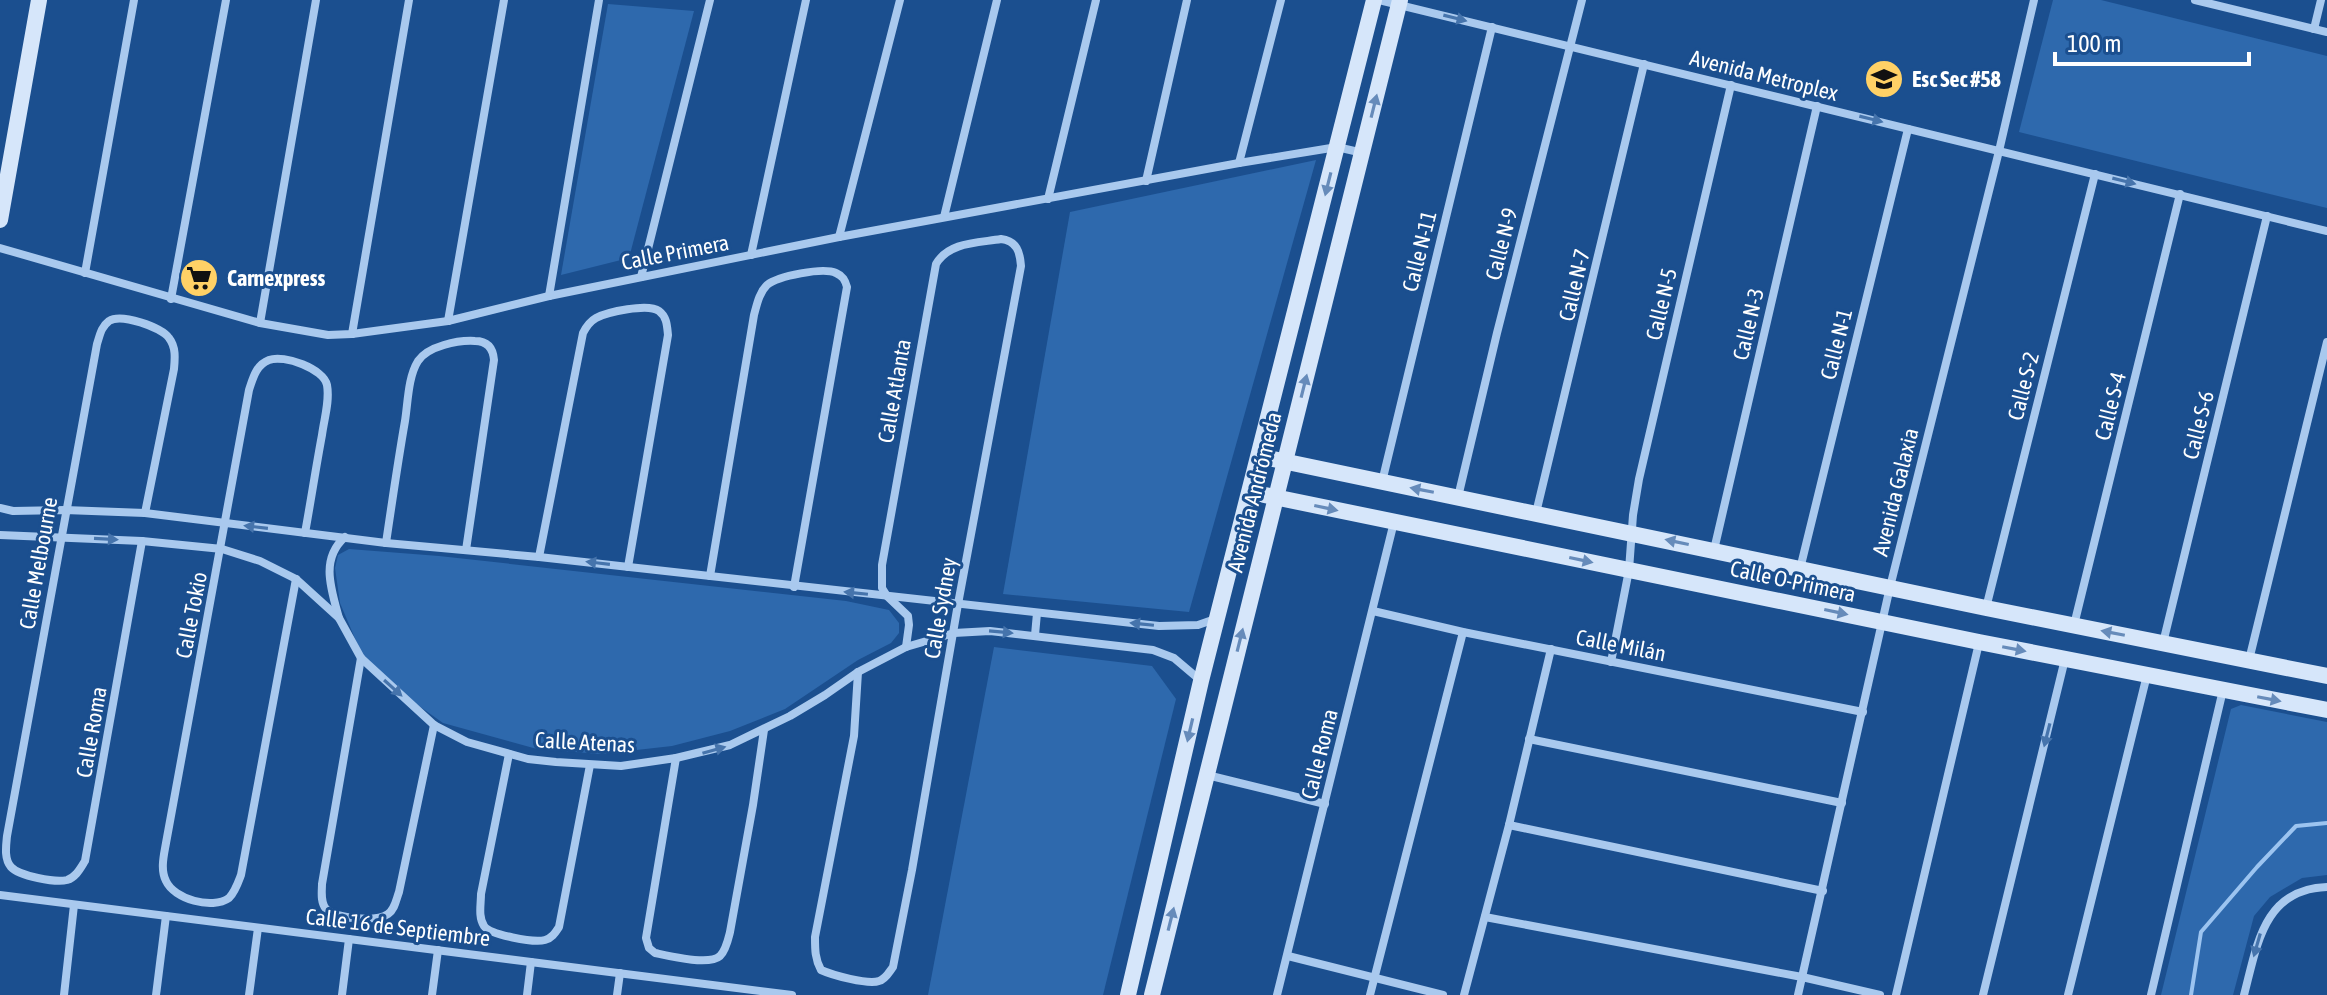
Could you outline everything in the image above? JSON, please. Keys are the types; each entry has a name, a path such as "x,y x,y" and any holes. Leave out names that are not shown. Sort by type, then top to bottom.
{"street":[{"path":"0,220 39,0"},
{"path":"85,273 134,0"},
{"path":"171,299 226,0"},
{"path":"260,323 316,0"},
{"path":"352,334 409,0"},
{"path":"448,321 504,0"},
{"path":"549,296 599,0"},
{"path":"641,277 710,0"},
{"path":"751,255 806,0"},
{"path":"839,237 900,0"},
{"path":"944,217 997,0"},
{"path":"1048,199 1096,0"},
{"path":"1146,181 1187,0"},
{"path":"1239,163 1281,0"},
{"name":"Avenida Metroplex","path":"1376,0 1399,2 1570,47 2327,231"},
{"name":"Avenida Andrómeda","path":"1128,995 1201,681 1376,0"},
{"name":"Calle N-9","path":"1458,498 1582,0"},
{"name":"Avenida Galaxia","path":"1798,995 1890,587 2034,0"},
{"path":"2195,0 2224,3 2327,32"},
{"path":"2314,29 2321,0"},
{"name":"Avenida Andrómeda","path":"1152,995 1399,2"},
{"name":"Calle N-11","path":"1381,482 1492,27"},
{"name":"Calle N-7","path":"1536,513 1644,64"},
{"name":"Calle N-5","path":"1611,662 1629,570 1639,479 1731,85"},
{"name":"Calle N-3","path":"1714,550 1817,106"},
{"name":"Calle N-1","path":"1800,569 1908,129"},
{"name":"Calle Primera","path":"0,248 260,323 328,335 352,334 448,321 549,296 839,237 1239,163 1337,147 1363,153"},
{"name":"Calle S-2","path":"1986,608 2095,174"},
{"name":"Calle S-4","path":"2074,626 2180,194"},
{"name":"Calle S-6","path":"2163,643 2267,216"},
{"name":"Calle Atlanta","path":"887,596 882,588 885,547 936,264 941,255 950,249 1001,239"},
{"name":"Calle Sydney","path":"858,672 854,736 815,948 821,970 831,975 871,982 886,977 896,958 1021,266 1020,252 1015,244 1001,239"},
{"path":"710,576 759,296 779,278 829,271 845,280 846,298 794,587"},
{"path":"539,557 583,333 587,325 603,315 641,307 653,308 662,313 668,335 628,567"},
{"name":"Calle Melbourne","path":"25,875 12,869 7,860 7,836 97,344 101,330 107,322 116,318 163,331 171,339 175,351 145,513"},
{"path":"386,543 410,390 418,361 435,348 479,341 488,345 494,360 466,550"},
{"path":"2249,660 2327,342"},
{"name":"Calle Tokio","path":"296,579 244,863 236,888 231,897 221,902 186,898 167,885 163,863 249,390 259,366 269,360 282,358 318,372 325,378 327,399 305,533"},
{"name":"Calle O-Primera","path":"1259,456 2327,676"},
{"name":"Calle O-Primera","path":"1250,492 2327,710"},
{"path":"0,508 13,511 145,513 386,543 539,557 1159,626 1198,625 1219,617"},
{"name":"Calle Roma","path":"1277,995 1394,522"},
{"name":"Calle Atenas","path":"0,535 142,541 222,549 260,561 296,579 339,618"},
{"name":"Calle Atenas","path":"345,537 335,545 331,556 331,586 339,618 361,658 434,725 467,742 509,754 556,762 621,766 676,758 730,745 764,730 858,672 906,647 954,633 990,631 1153,650 1174,658 1201,681"},
{"name":"Calle Roma","path":"25,875 66,881 79,871 85,861 142,541"},
{"path":"887,596 908,616 906,647"},
{"name":"Calle Milán","path":"1373,611 1863,712"},
{"path":"1035,635 1037,613"},
{"path":"1370,995 1463,632"},
{"path":"1896,995 1979,642"},
{"path":"1464,995 1551,649"},
{"path":"361,658 322,893 326,910 375,919 385,917 392,911 399,892 434,725"},
{"path":"1983,995 2065,659"},
{"path":"2068,995 2147,675"},
{"path":"2151,995 2223,690"},
{"path":"676,758 646,938 649,948 655,953 706,961 722,954 730,932 764,730"},
{"path":"1529,739 1842,803"},
{"path":"509,754 481,894 481,918 485,928 493,933 543,941 555,934 562,916 590,765"},
{"path":"1207,775 1325,804"},
{"path":"1509,825 1823,891"},
{"path":"2244,995 2259,936 2272,913 2302,892 2327,887"},
{"name":"Calle 16 de Septiembre","path":"0,895 792,995"},
{"path":"64,995 74,905"},
{"path":"156,995 166,916"},
{"path":"1485,917 1802,977 1880,995"},
{"path":"249,995 258,928"},
{"path":"342,995 349,939"},
{"path":"432,995 438,950"},
{"path":"1288,956 1443,995"},
{"path":"527,995 531,962"},
{"path":"617,995 620,973"},
{"path":"708,995 709,984"}],"shaded area":[{"path":"2053,0 2101,0 2327,56 2327,208 2019,132"},
{"path":"608,4 694,11 629,258 561,275"},
{"path":"1316,160 1189,612 1003,594 1070,212"},
{"path":"349,549 439,556 846,601 889,610 899,623 899,633 891,643 858,660 785,709 730,731 672,746 601,754 537,749 443,723 398,691 362,655 340,603 335,568 338,555"},
{"path":"994,647 1152,666 1176,699 1103,995 928,995"},
{"path":"2241,705 2327,722 2327,875 2302,878 2270,897 2254,916 2233,995 2161,995 2231,709"}],"waterway":[{"path":"2191,995 2201,932 2296,826 2327,823"}],"place":[{"name":"Esc Sec #58","path":"1884,79"},
{"name":"Carnexpress","path":"199,278"}]}
